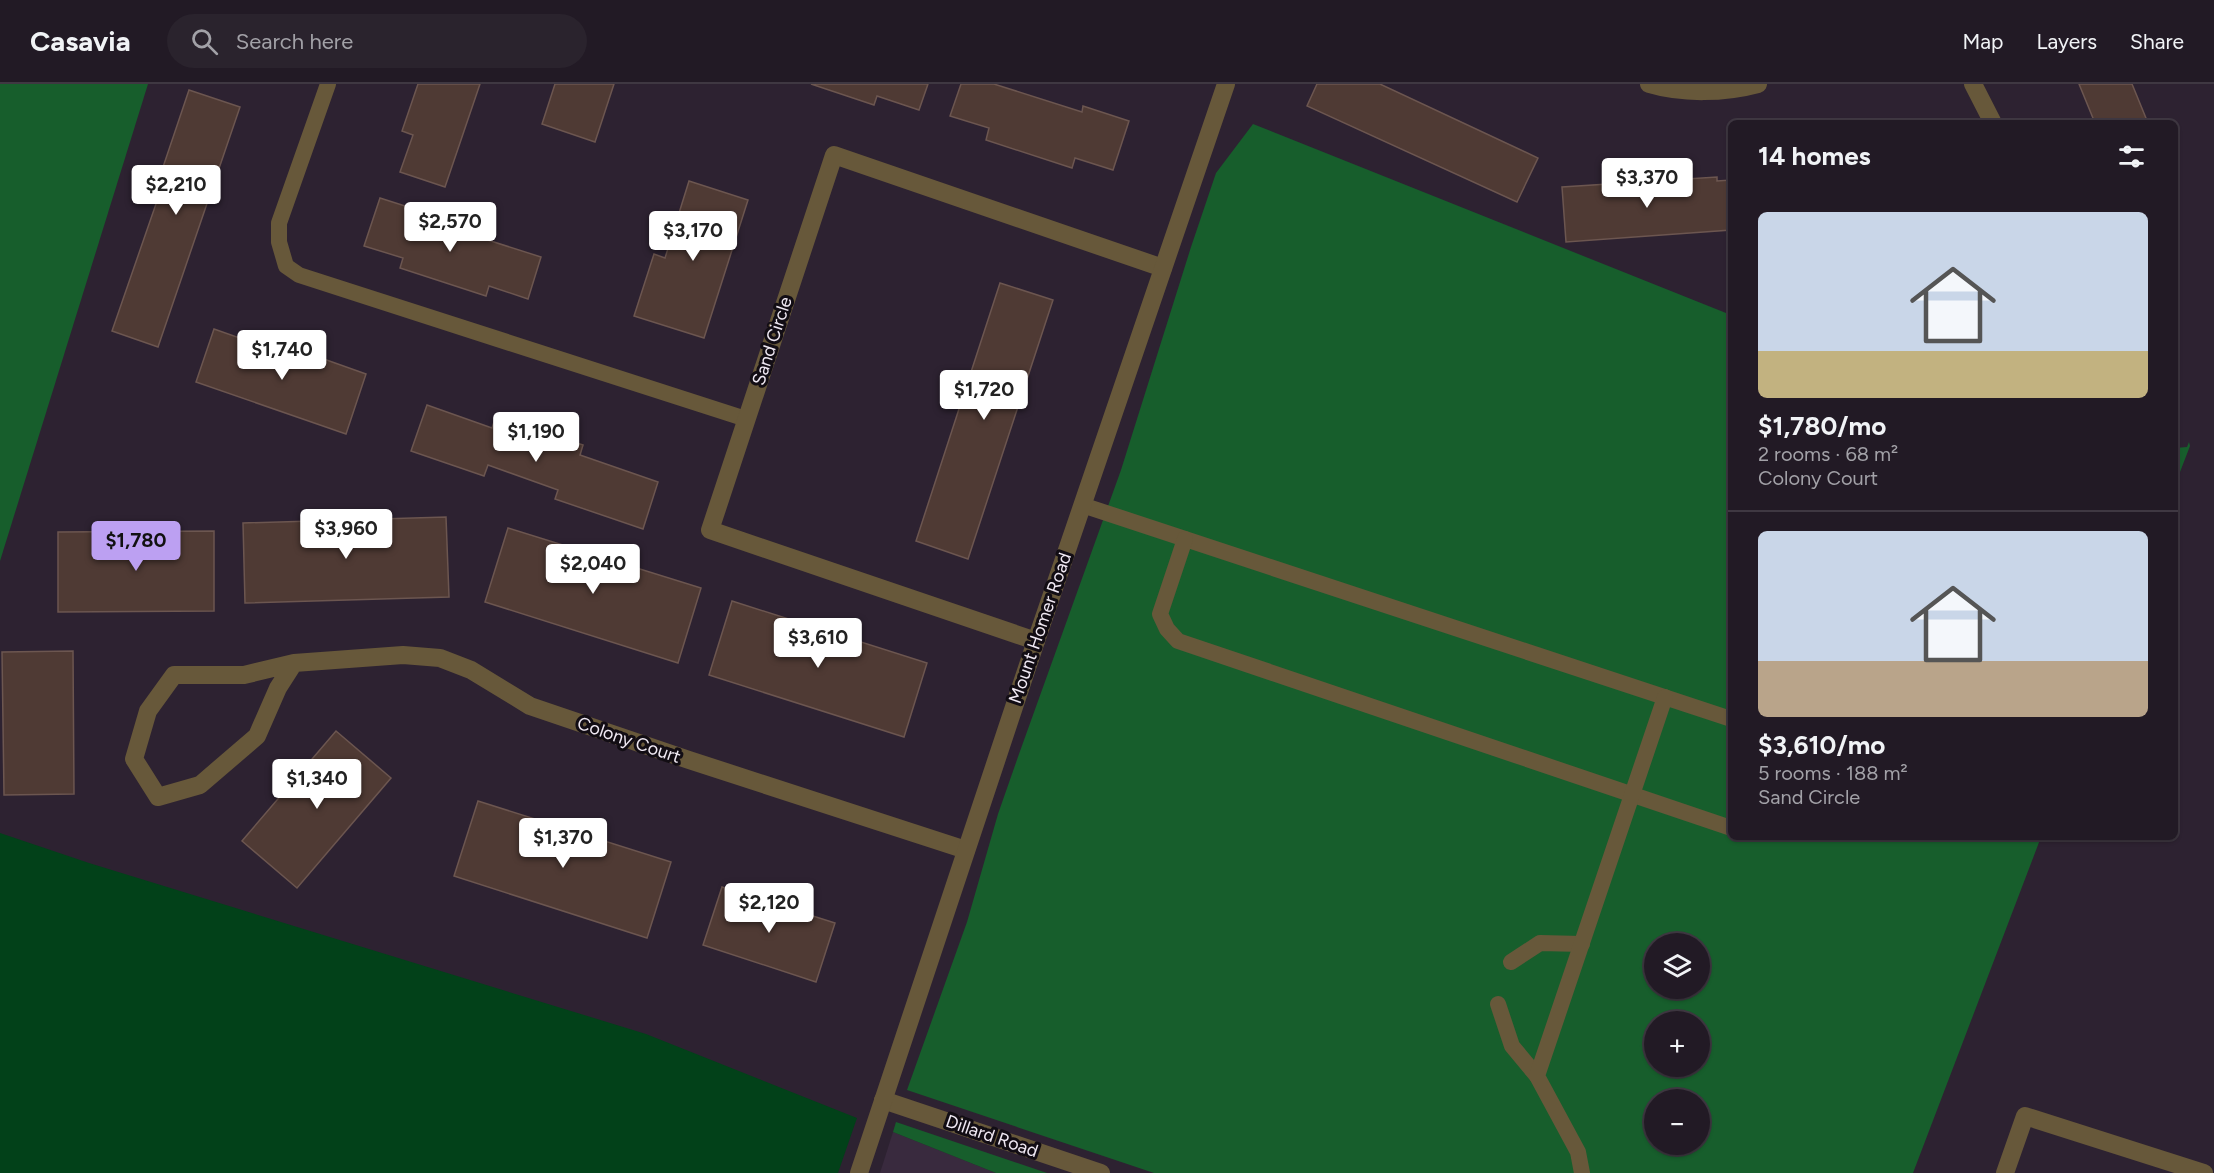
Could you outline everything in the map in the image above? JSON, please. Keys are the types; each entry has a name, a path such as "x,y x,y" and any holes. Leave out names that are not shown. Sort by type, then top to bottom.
{"street":[{"name":"Mount Homer Road","path":"859,1173 1036,641 1226,84"},
{"path":"1649,84 1705,91 1739,89 1758,84"},
{"path":"1973,84 1991,120"},
{"name":"Sand Circle","path":"1036,641 710,530 834,155 1163,268"},
{"name":"Colony Court","path":"294,663 278,688 257,736 200,785 159,797 134,759 148,711 174,675 244,675 294,663 403,655 440,658 471,670 531,706 966,850"},
{"name":"Dillard Road","path":"883,1100 1101,1173"},
{"path":"2005,1173 2025,1116 2204,1173"}],"lane":[{"path":"328,84 279,223 279,242 286,266 299,275 746,419"},
{"path":"1082,505 1728,718"},
{"path":"1185,539 1160,614 1167,629 1178,641 1728,827"},
{"path":"1537,1076 1665,698"},
{"path":"1511,962 1540,943 1582,944"},
{"path":"1498,1004 1512,1046 1537,1076 1578,1152 1582,1173"}],"shaded area":[{"path":"893,1132 996,1173 880,1173"}],"green space":[{"path":"0,84 148,84 0,561"},
{"path":"1253,124 1728,314 1728,840 2040,840 1913,1173 1154,1173 907,1090 967,922 998,814 1121,470 1216,173"},
{"path":"2189,442 2190,446 2178,477 2178,448 2187,447"},
{"path":"0,833 89,863 646,1034 857,1118 838,1173 0,1173"},
{"path":"896,1122 1047,1173 996,1173 893,1132"}],"building":[{"path":"418,84 480,84 445,187 400,172 413,135 402,131"},
{"path":"555,84 614,84 595,142 542,124"},
{"path":"811,84 928,84 919,110 877,96 874,105"},
{"path":"961,84 994,84 1082,112 1083,106 1129,121 1113,170 1075,158 1072,168 986,140 989,128 950,116"},
{"path":"1317,84 1380,84 1538,158 1517,202 1307,106"},
{"path":"2079,84 2132,84 2147,120 2094,120"},
{"path":"189,90 240,107 158,347 112,331 166,175 161,173"},
{"path":"1717,177 1717,181 1728,180 1728,230 1566,242 1562,187"},
{"path":"689,181 748,200 704,338 634,316 654,254 665,258"},
{"path":"380,198 427,213 425,220 541,257 528,299 489,286 486,296 400,268 403,258 364,246"},
{"path":"1000,283 1053,300 968,559 916,541"},
{"path":"214,329 319,366 321,358 366,374 346,434 196,382"},
{"path":"427,405 492,428 496,416 583,445 580,455 658,482 643,529 555,499 558,490 488,465 484,476 411,451"},
{"path":"446,517 449,597 245,603 243,523"},
{"path":"508,528 701,588 678,663 485,602"},
{"path":"214,531 214,611 58,612 58,532"},
{"path":"732,601 927,663 904,737 709,675"},
{"path":"73,651 74,794 4,795 2,652"},
{"path":"336,731 391,778 297,888 242,841"},
{"path":"478,801 671,862 647,938 454,876"},
{"path":"722,887 835,923 816,982 703,945"}]}
